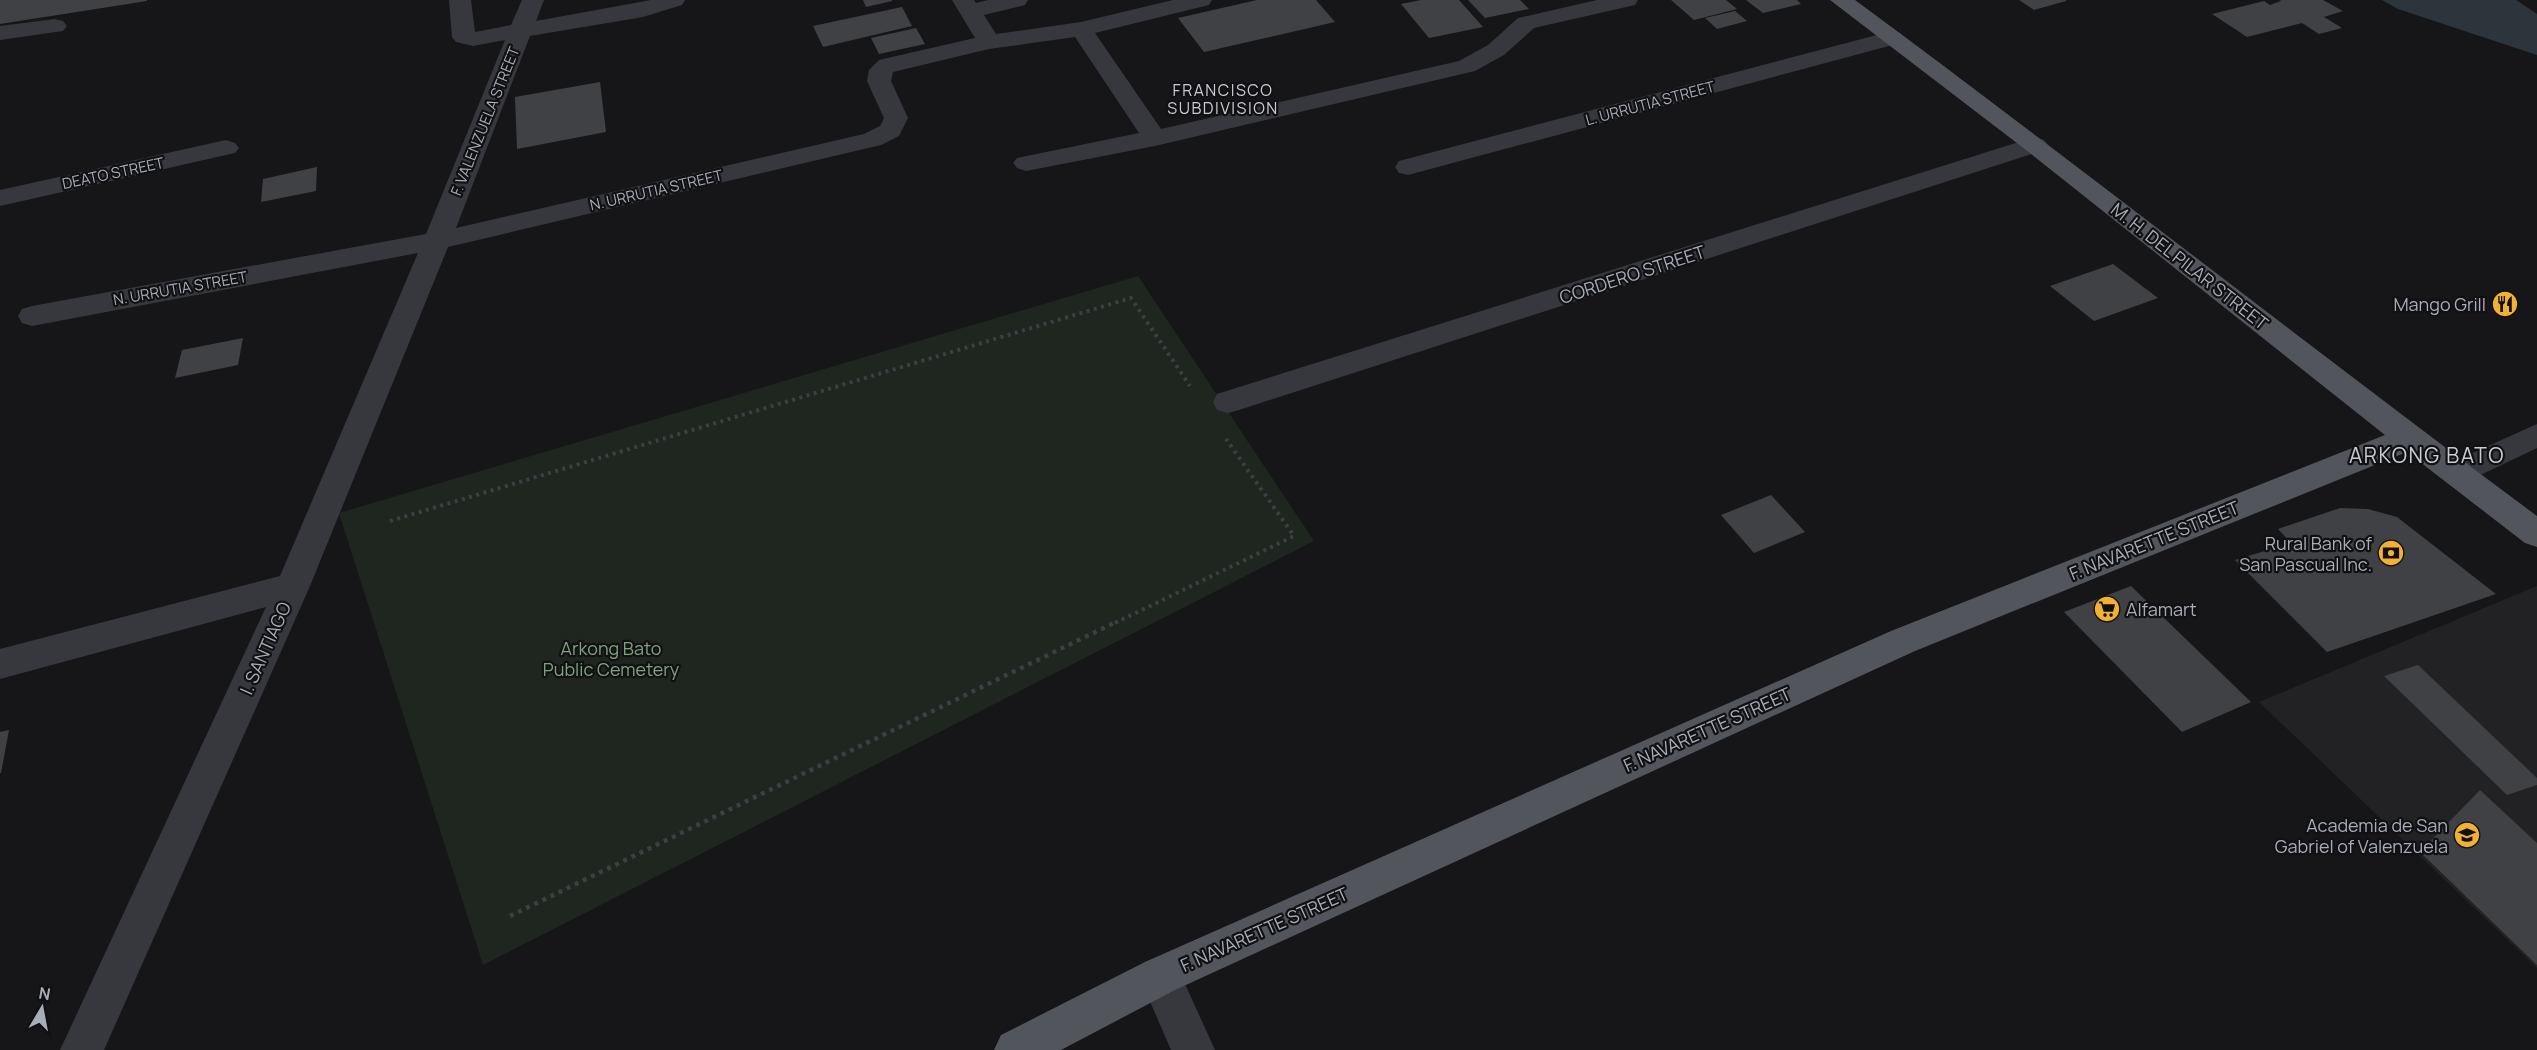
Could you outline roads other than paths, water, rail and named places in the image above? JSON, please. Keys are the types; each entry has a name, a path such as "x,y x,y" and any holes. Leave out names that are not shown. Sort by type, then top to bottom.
{"main road":[{"name":"M. H. DEL PILAR STREET","path":"1841,0 2035,146 2537,534"},
{"name":"F. NAVARETTE STREET","path":"1016,1050 1160,976 1903,641 2410,438"}],"street":[{"path":"460,0 464,37 473,39 643,10 674,0"},
{"name":"F. VALENZUELA STREET","path":"436,241 533,0"},
{"path":"989,42 967,6 1017,0"},
{"name":"N. URRUTIA STREET","path":"32,316 436,241 872,140 890,131 896,118 879,81 881,70 895,62 989,42 1081,29 1201,0"},
{"path":"1026,163 1155,138 1467,66 1496,50 1526,23 1627,0"},
{"path":"0,33 55,26"},
{"path":"1081,29 1155,138"},
{"name":"L. URRUTIA STREET","path":"1408,167 1892,38"},
{"name":"CORDERO STREET","path":"1228,402 2035,146"},
{"name":"DEATO STREET","path":"0,198 226,148"},
{"name":"I. SANTIAGO","path":"82,1050 293,586 436,241"},
{"path":"2457,473 2537,435"},
{"path":"0,664 293,586"},
{"path":"1160,976 1193,1050"}],"place":[{"name":"Mango Grill","path":"2505,304"},
{"name":"Rural Bank of San Pascual Inc.","path":"2391,553"},
{"name":"Alfamart","path":"2107,609"},
{"name":"Academia de San Gabriel of Valenzuela","path":"2467,835"}],"district":[{"name":"FRANCISCO SUBDIVISION","path":"1223,99"},
{"name":"ARKONG BATO","path":"2427,455"}],"park label":[{"name":"Arkong Bato Public Cemetery","path":"611,658"}]}
